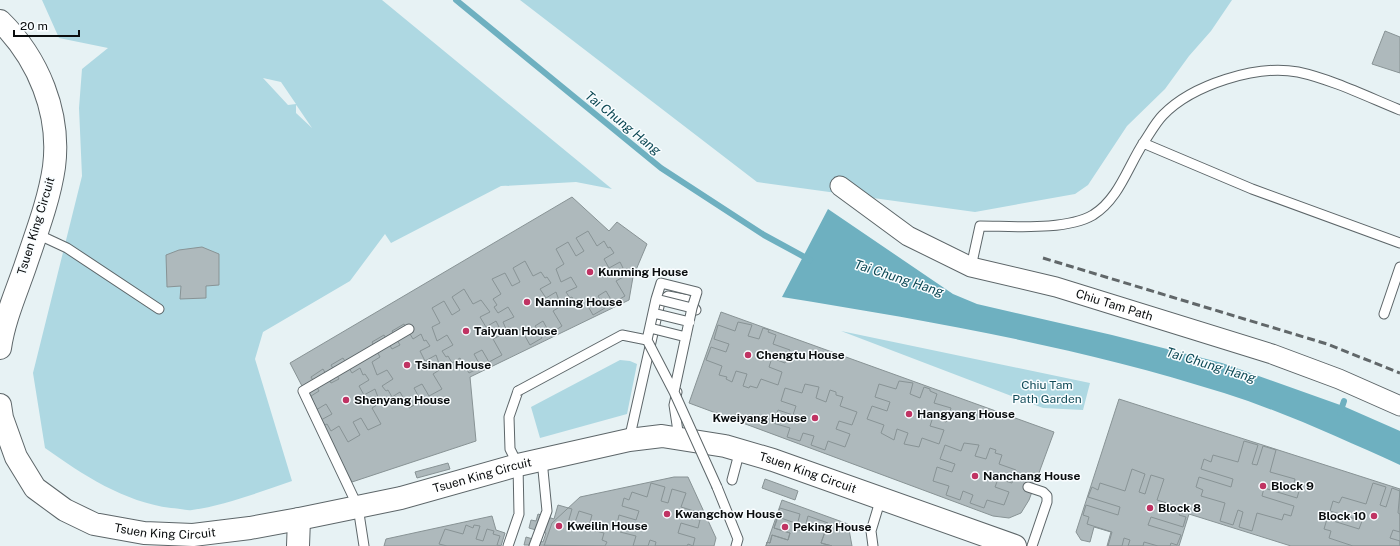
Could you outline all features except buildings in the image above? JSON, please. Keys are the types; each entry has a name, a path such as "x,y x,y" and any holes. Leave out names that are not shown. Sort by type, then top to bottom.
{"street":[{"name":"Tsuen King Circuit","path":"0,21 27,52 38,71 47,96 52,120 54,166 37,234 8,315 0,348"},
{"name":"Chiu Tam Path","path":"840,186 908,236 971,267 1056,287 1272,354 1339,379 1400,406"},
{"name":"Tsuen King Circuit","path":"0,405 2,418 16,456 35,488 65,510 94,524 144,533 193,535 250,528 299,519 401,498 518,465 629,440 654,436 679,438 725,446 773,460 1015,546"},
{"path":"298,546 299,519"}],"lane":[{"path":"971,267 980,226 1018,227 1073,224 1093,215 1110,200 1143,143 1163,115 1178,102 1200,89 1230,77 1262,72 1297,72 1346,88 1400,110"},
{"path":"1143,143 1252,189 1400,243"},
{"path":"37,234 67,248 159,309"},
{"path":"1384,314 1400,267"},
{"path":"674,392 692,308 697,292 661,283 647,340 674,392 717,487 738,539 736,546"},
{"path":"629,440 660,302 668,296 689,300 696,310 674,405 679,438"},
{"path":"656,300 692,308"},
{"path":"653,314 690,322"},
{"path":"364,546 358,507 303,391 409,328"},
{"path":"650,328 686,337"},
{"path":"508,546 518,514 518,465 510,449 508,417 518,391 622,335 647,340"},
{"path":"732,480 740,450"},
{"path":"534,546 546,511 542,460"},
{"path":"1028,487 1043,492 1047,496 1047,502 1032,546"},
{"path":"873,546 871,531 881,498"}],"green space":[{"path":"42,0 382,0 612,189 576,182 501,186 391,243 385,234 350,281 263,332 255,359 292,481 230,502 205,508 187,510 154,505 137,500 105,486 74,468 45,448 33,373 82,176 79,108 82,69 108,48 59,38","holes":["263,78 281,82 296,104 288,105","296,105 297,106 312,128 296,113"]},
{"path":"520,0 1232,0 1211,31 1189,56 1165,89 1127,126 1088,185 1075,194 975,212 757,182"},
{"name":"Chiu Tam Path Garden","path":"841,331 1090,383 1083,410 1043,408"},
{"path":"620,360 630,361 637,364 627,414 540,438 531,407"}],"water":[{"path":"828,209 953,294 977,304 1112,335 1222,363 1343,406 1400,431 1400,465 1313,426 1246,400 1115,362 949,326 782,297"}],"waterway":[{"name":"Tai Chung Hang","path":"456,0 661,168 764,235 810,260"},
{"path":"1340,413 1344,401"}],"railway":[{"path":"1043,258 1327,344 1400,373"}],"place":[{"name":"Kunming House","path":"590,272"},
{"name":"Nanning House","path":"527,302"},
{"name":"Taiyuan House","path":"466,331"},
{"name":"Chengtu House","path":"748,355"},
{"name":"Tsinan House","path":"407,365"},
{"name":"Shenyang House","path":"346,400"},
{"name":"Hangyang House","path":"909,414"},
{"name":"Kweiyang House","path":"815,418"},
{"name":"Nanchang House","path":"975,476"},
{"name":"Block 9","path":"1263,486"},
{"name":"Block 8","path":"1150,508"},
{"name":"Kwangchow House","path":"667,514"},
{"name":"Block 10","path":"1374,516"},
{"name":"Kweilin House","path":"559,526"},
{"name":"Peking House","path":"785,527"}]}
